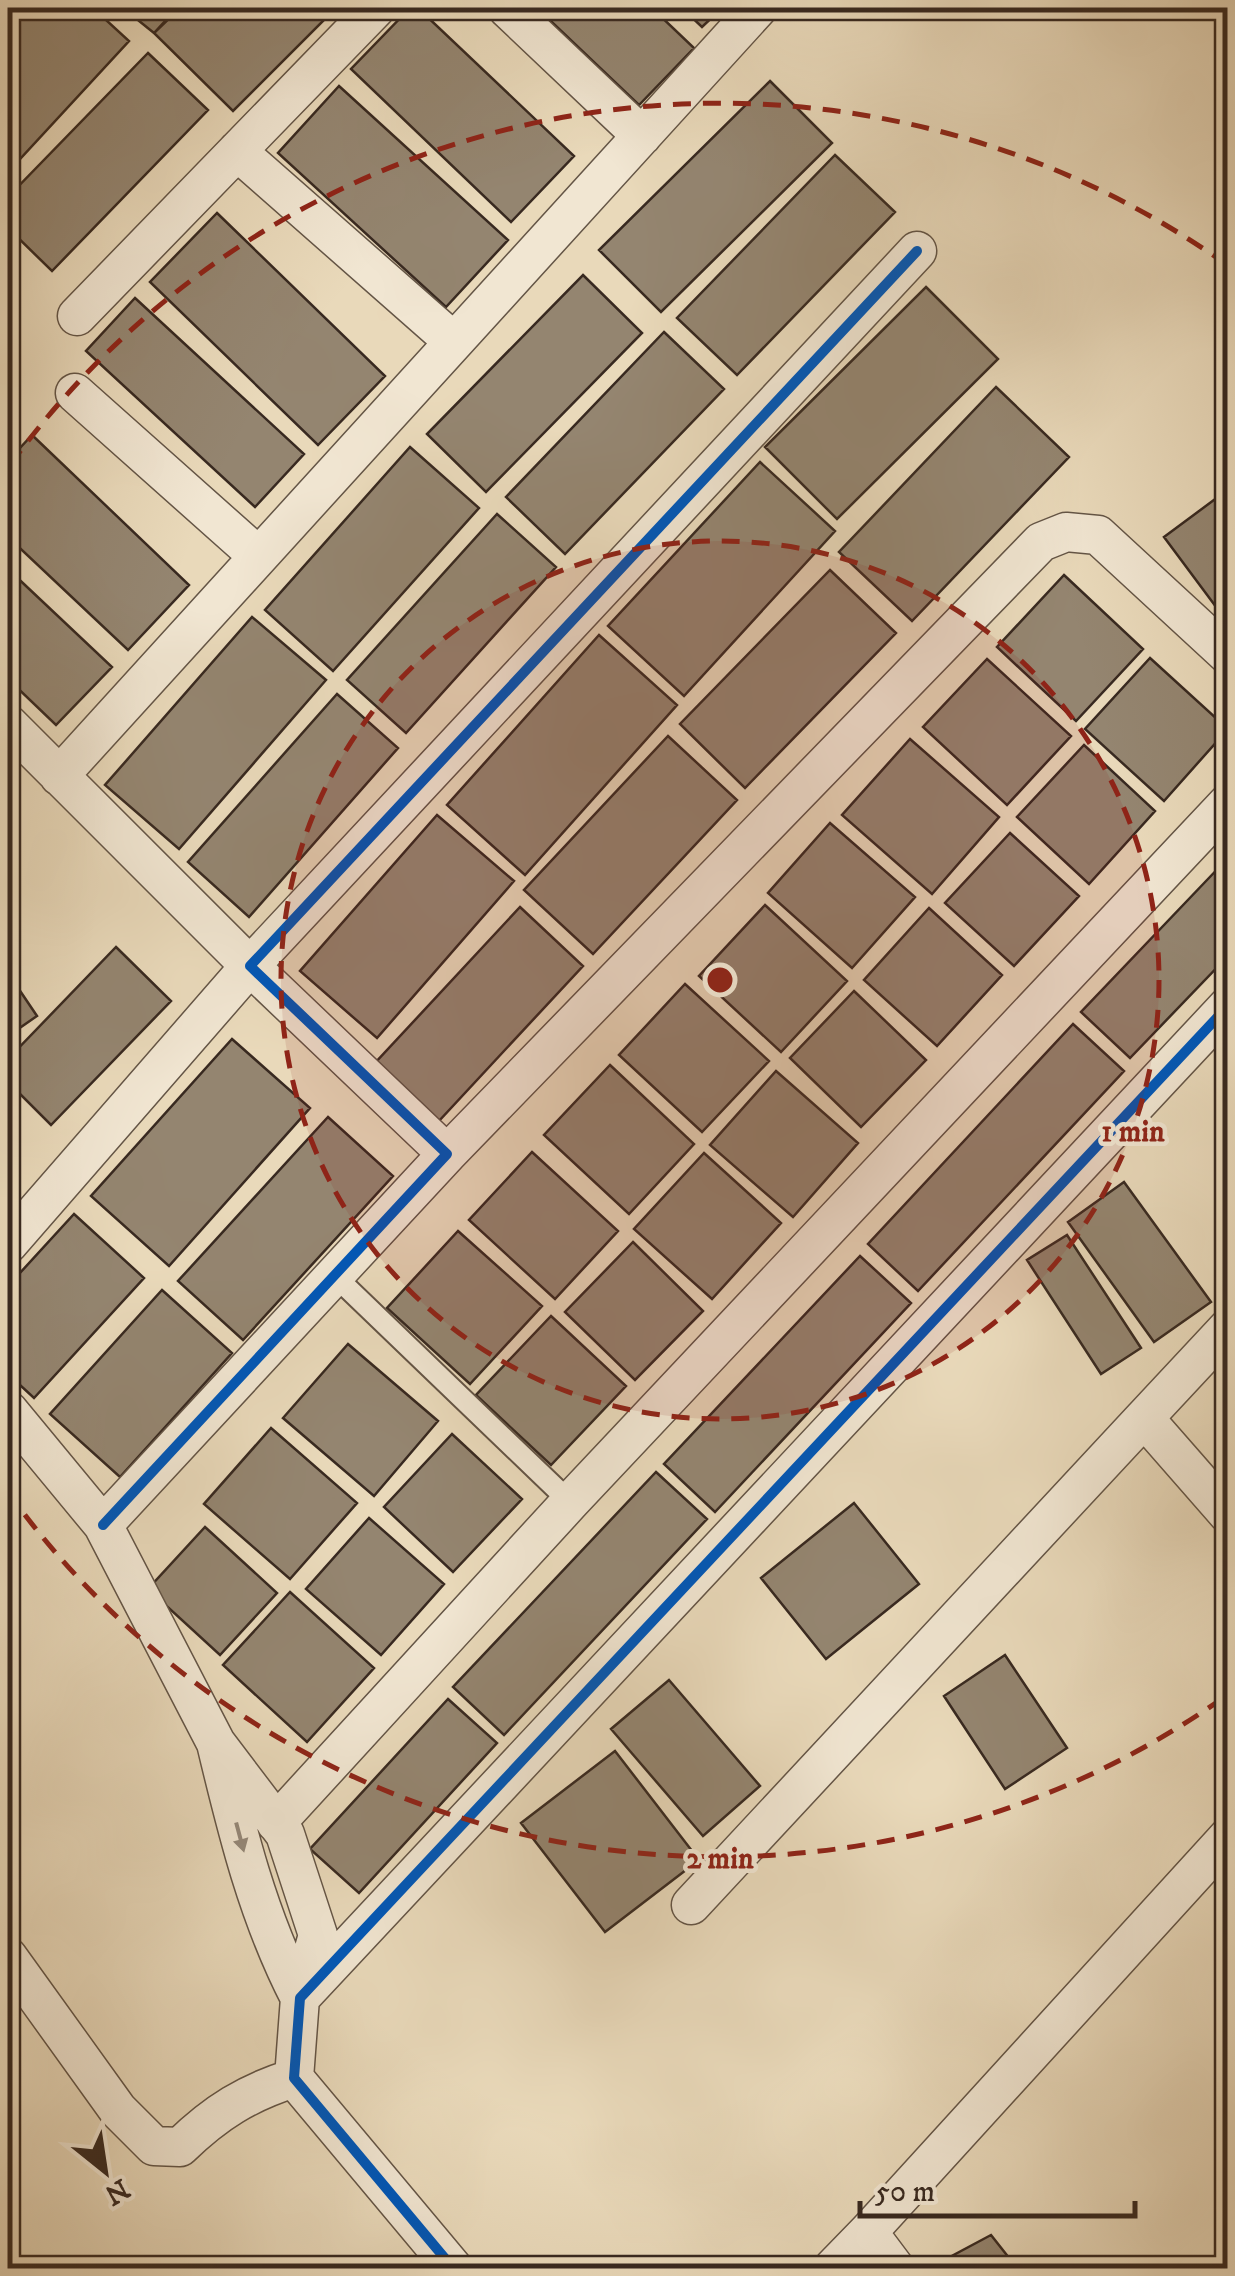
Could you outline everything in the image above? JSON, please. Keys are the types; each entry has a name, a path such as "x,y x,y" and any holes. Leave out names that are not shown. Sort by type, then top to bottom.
{"street":[{"path":"78,316 376,8"},
{"path":"507,8 642,136"},
{"path":"59,776 758,8"},
{"path":"237,151 454,342"},
{"path":"8,1244 250,966 917,251"},
{"path":"75,394 258,556"},
{"path":"103,1524 448,1154 1041,542 1066,532 1098,535 1228,654"},
{"path":"8,724 250,966 448,1154"},
{"path":"276,1823 570,1502 1228,803"},
{"path":"300,1998 1228,1006"},
{"path":"691,1905 1228,1328"},
{"path":"8,1410 103,1524 216,1743 285,1834 318,1935 300,1998 294,2078 453,2268"},
{"path":"1144,1418 1228,1514"},
{"path":"216,1743 240,1840 274,1947 300,1998"},
{"path":"834,2268 1228,1836"},
{"path":"8,1957 118,2110 154,2146 180,2147 217,2111 252,2091 294,2078"},
{"path":"868,2232 895,2268"}],"lane":[{"path":"336,1276 570,1502"}],"building":[{"path":"13,8 93,8 129,41 8,172 8,14"},
{"path":"123,8 177,8 154,33"},
{"path":"180,8 336,8 233,111 154,33"},
{"path":"410,8 418,8 574,156 511,222 351,69"},
{"path":"537,8 652,8 694,48 639,105"},
{"path":"682,8 722,8 702,27"},
{"path":"148,53 208,110 52,271 8,228 8,197"},
{"path":"770,81 832,143 661,312 599,250"},
{"path":"339,86 508,240 446,307 278,153"},
{"path":"835,155 895,212 737,375 677,318"},
{"path":"217,213 385,376 318,445 150,282"},
{"path":"583,275 642,333 486,492 427,434"},
{"path":"926,287 998,359 837,519 765,447"},
{"path":"135,298 304,454 255,507 86,351"},
{"path":"664,332 724,389 565,554 506,497"},
{"path":"996,387 1069,457 912,621 839,552"},
{"path":"32,435 189,585 128,650 8,537 8,461"},
{"path":"410,447 479,508 333,671 265,610"},
{"path":"760,462 835,531 684,696 608,626"},
{"path":"1222,494 1228,501 1228,623 1164,537"},
{"path":"497,514 556,567 406,733 347,680"},
{"path":"8,569 112,667 56,725 8,679"},
{"path":"830,570 896,633 745,788 680,724"},
{"path":"1064,575 1143,649 1076,721 997,647"},
{"path":"252,617 326,680 179,849 105,785"},
{"path":"599,635 677,705 525,875 447,805"},
{"path":"1150,658 1228,729 1164,801 1085,729"},
{"path":"987,659 1071,736 1007,805 923,727"},
{"path":"337,694 398,748 249,917 188,862"},
{"path":"668,736 737,800 593,954 524,890"},
{"path":"910,739 999,817 932,894 842,815"},
{"path":"1084,745 1155,811 1089,884 1017,817"},
{"path":"437,815 514,881 377,1038 300,971"},
{"path":"830,823 915,897 852,968 768,893"},
{"path":"1010,833 1079,896 1014,966 945,903"},
{"path":"1228,858 1228,956 1130,1058 1081,1012"},
{"path":"765,905 847,981 781,1052 699,976"},
{"path":"520,907 583,966 438,1122 375,1063"},
{"path":"929,908 1002,975 937,1046 864,980"},
{"path":"116,947 171,1001 51,1125 8,1082 8,1059"},
{"path":"8,973 37,1016 8,1036"},
{"path":"685,984 769,1061 702,1132 619,1055"},
{"path":"854,991 926,1060 861,1127 790,1058"},
{"path":"1073,1024 1124,1071 918,1291 868,1244"},
{"path":"232,1039 310,1108 169,1266 91,1196"},
{"path":"610,1065 694,1144 629,1214 544,1135"},
{"path":"776,1071 858,1143 793,1217 710,1145"},
{"path":"328,1117 393,1176 243,1340 178,1281"},
{"path":"532,1152 618,1231 555,1299 469,1220"},
{"path":"704,1153 781,1223 712,1299 634,1229"},
{"path":"1124,1182 1211,1302 1154,1342 1068,1222"},
{"path":"74,1214 144,1278 34,1398 8,1374 8,1286"},
{"path":"458,1231 542,1306 470,1384 387,1308"},
{"path":"1067,1235 1141,1348 1101,1374 1027,1260"},
{"path":"633,1242 703,1311 635,1380 565,1312"},
{"path":"860,1256 911,1303 715,1512 664,1464"},
{"path":"162,1290 232,1353 120,1477 50,1414"},
{"path":"551,1316 626,1386 551,1465 476,1395"},
{"path":"348,1344 438,1421 374,1496 283,1418"},
{"path":"271,1428 357,1503 290,1579 204,1504"},
{"path":"452,1434 522,1499 453,1572 384,1507"},
{"path":"656,1472 707,1519 504,1735 453,1687"},
{"path":"854,1503 919,1584 826,1659 761,1578"},
{"path":"369,1518 444,1584 381,1655 306,1589"},
{"path":"205,1527 277,1593 220,1655 148,1589"},
{"path":"290,1592 374,1668 307,1742 223,1665"},
{"path":"1005,1655 1067,1748 1005,1789 944,1696"},
{"path":"669,1680 760,1786 703,1836 611,1729"},
{"path":"448,1699 497,1743 359,1893 310,1849"},
{"path":"615,1751 699,1860 605,1932 521,1823"},
{"path":"991,2235 1017,2268 938,2268 948,2258"}],"cycle path":[{"path":"103,1525 447,1154 250,966 917,251"},
{"path":"453,2268 294,2078 300,1998 1228,1006"}]}
